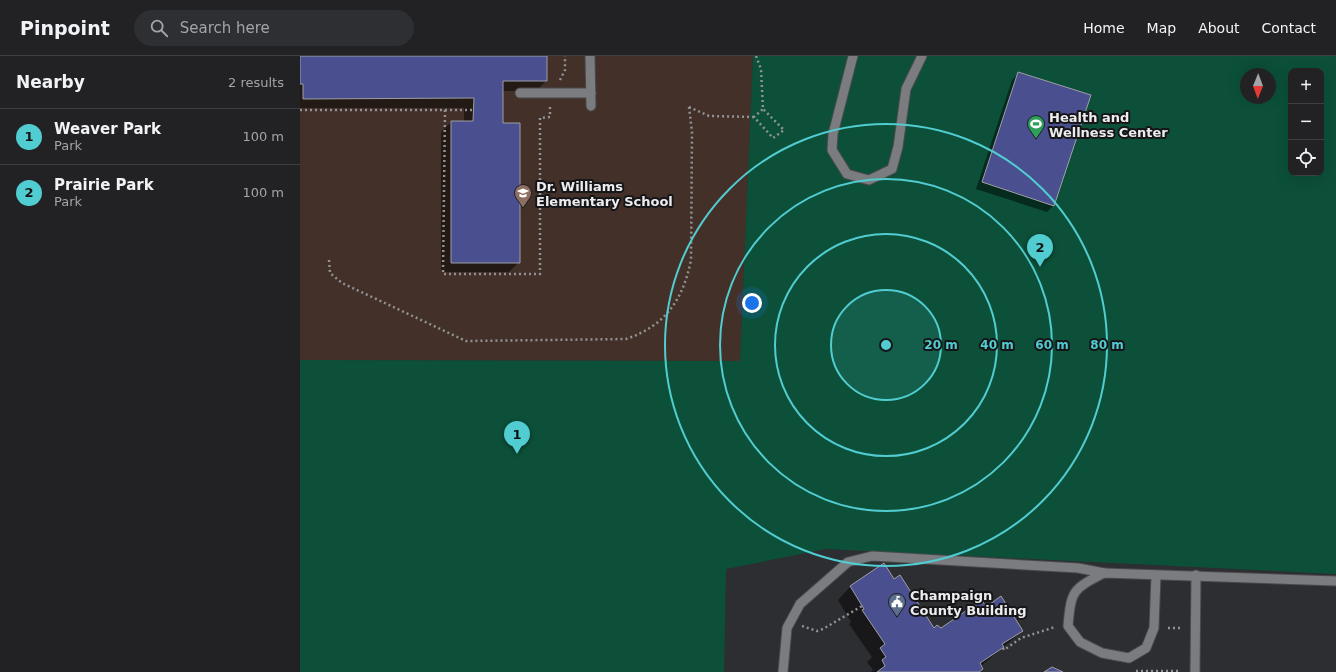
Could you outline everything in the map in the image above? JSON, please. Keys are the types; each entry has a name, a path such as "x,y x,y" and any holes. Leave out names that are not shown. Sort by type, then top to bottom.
{"lane":[{"path":"590,56 591,106"},
{"path":"853,56 832,134 832,150 847,174 868,180 892,169 898,147 906,89 922,56"},
{"path":"520,93 591,93"},
{"path":"783,672 787,628 800,604 848,562 872,556 1078,568 1104,573 1336,581"},
{"path":"1104,573 1081,584 1070,600 1068,626 1080,642 1102,653 1129,658 1146,648 1154,628 1156,575"},
{"path":"1195,672 1196,575"}],"path":[{"path":"754,117 773,138 784,130 763,109 761,69 756,56"},
{"path":"329,260 330,273 342,282 466,341 626,339 645,333 665,315 680,298 687,280 691,260 692,132 689,107 709,116 754,117 763,109"},
{"path":"300,110 473,110"},
{"path":"445,110 443,274 540,274 540,123"},
{"path":"791,621 811,630 823,629 862,606"},
{"path":"1003,648 1004,650 1021,638 1056,627"},
{"path":"1166,628 1183,628"},
{"path":"1135,670 1195,672"}],"shaded area":[{"name":"Dr. Williams Elementary School","path":"300,56 753,56 740,361 300,360"}],"green space":[{"path":"753,56 1336,56 1336,574 826,549 726,569 724,672 300,672 300,360 740,361"}],"building":[{"path":"300,56 547,56 547,81 503,81 503,123 520,123 520,263 451,263 451,121 473,121 474,98 303,99 303,84 300,84"},
{"name":"Health and Wellness Center","path":"1018,72 1091,95 1054,206 982,182"},
{"name":"Champaign County Building","path":"884,563 894,579 900,575 934,628 937,625 941,628 982,600 986,607 1001,596 1023,631 1002,644 1004,647 980,663 983,669 979,672 877,672 885,666 882,660 886,657 880,648 885,644 862,610 864,609 850,586"},
{"path":"1052,667 1063,672 1044,672"}],"place":[{"name":"Health and Wellness Center","path":"1036,139"},
{"name":"Dr. Williams Elementary School","path":"523,208"},
{"name":"Prairie Park","path":"1040,267"},
{"name":"Weaver Park","path":"517,454"},
{"name":"Champaign County Building","path":"897,617"}]}
